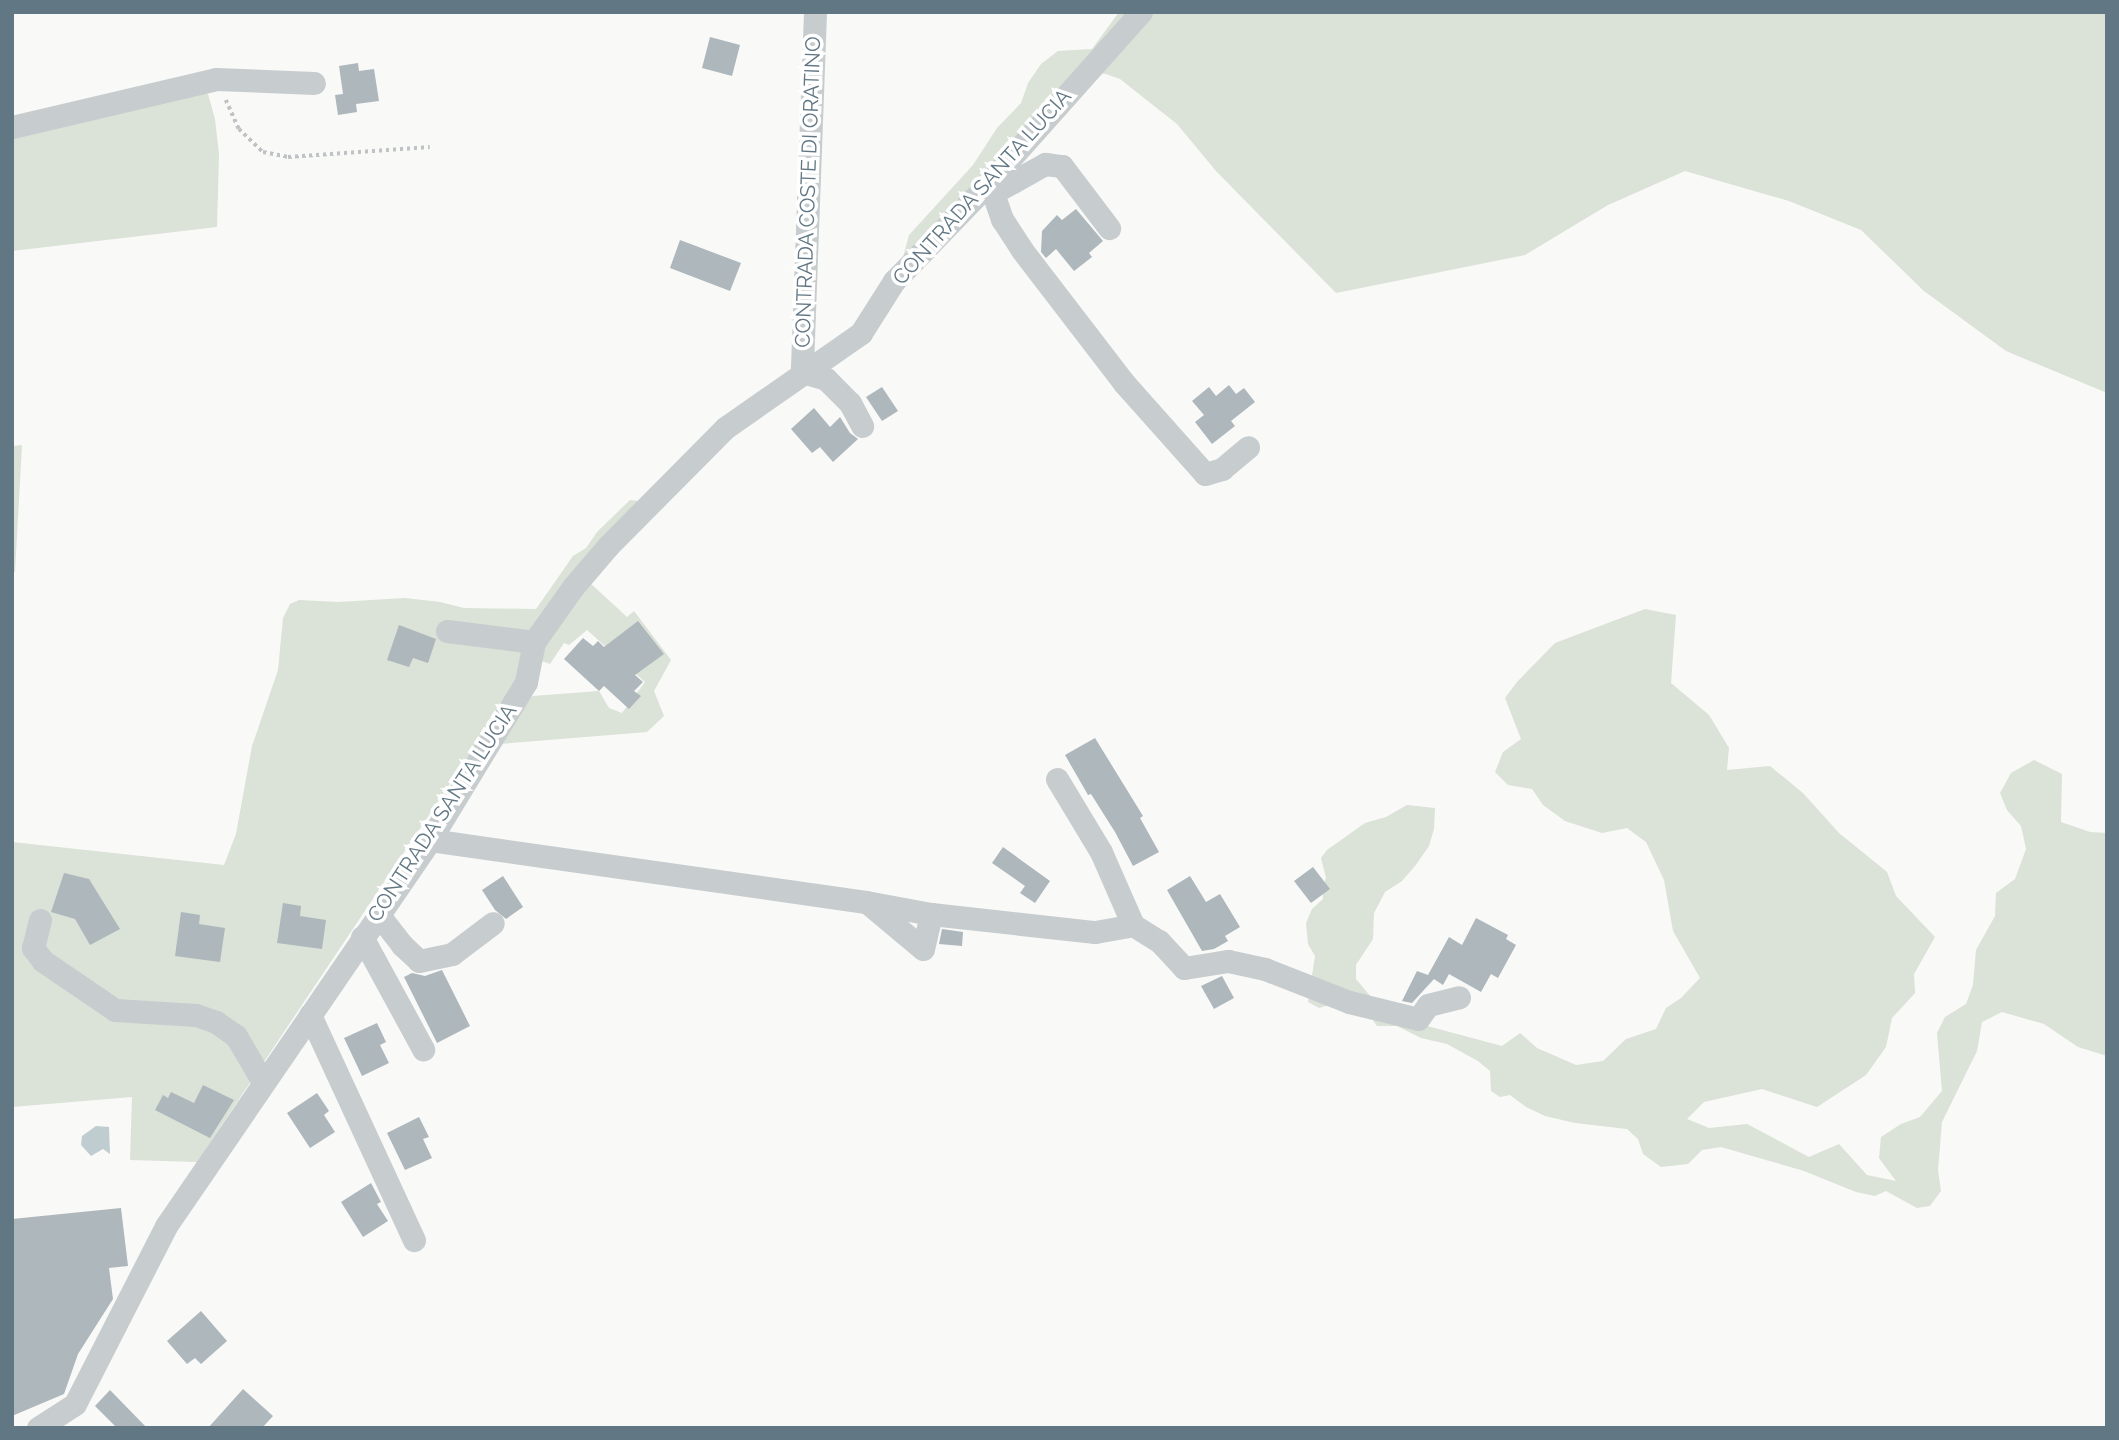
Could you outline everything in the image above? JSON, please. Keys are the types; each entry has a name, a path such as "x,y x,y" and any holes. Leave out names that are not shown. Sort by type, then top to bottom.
{"street":[{"name":"CONTRADA COSTE DI ORATINO","path":"802,372 815,12"},
{"name":"CONTRADA SANTA LUCIA","path":"38,1428 75,1404 166,1226 430,840 526,682 534,642 573,587 637,516 725,428 861,332 894,281 989,191 1141,12"},
{"path":"12,127 216,79 314,83"},
{"path":"1109,228 1062,166 1045,164 989,191 1002,219 1022,250 1124,383 1187,457 1205,474 1222,469 1248,447"},
{"path":"802,372 826,379 850,403 862,426"},
{"path":"447,631 534,642"},
{"path":"1057,779 1101,852 1133,925 1159,941 1184,968 1228,961 1265,969 1349,1002 1418,1019 1428,1005 1459,997"},
{"path":"430,840 866,902 931,914 1096,932 1133,925"},
{"path":"866,902 923,949 931,914"},
{"path":"378,914 402,945 419,961 452,954 493,923"},
{"path":"40,919 33,948 43,961 115,1010 196,1015 216,1022 236,1036 263,1082"},
{"path":"362,937 423,1049"},
{"path":"310,1015 414,1240"}],"path":[{"path":"216,79 239,129 263,152 288,157 430,147"}],"shaded area":[{"path":"1119,12 2107,12 2107,393 2006,351 1924,291 1861,230 1789,201 1685,171 1608,205 1525,255 1336,293 1216,171 1177,124 1120,79 1106,74 1079,72 902,261 909,235 973,165 997,128 1021,103 1028,83 1041,64 1058,51 1092,49"},
{"path":"191,92 208,94 215,119 219,154 217,227 12,251 12,135"},
{"path":"22,445 15,572 12,573 12,446"},
{"path":"630,500 639,501 197,1162 130,1160 132,1097 12,1107 12,842 224,865 236,834 252,746 278,670 283,618 290,604 299,600 338,602 405,598 464,608 536,609 573,556 586,548 597,532"},
{"path":"590,583 627,617 634,611 671,660 654,691 664,716 647,732 500,744 526,700 533,696 599,691 609,708 622,713 645,682 587,630 569,645 564,643 550,664 539,660 550,632"},
{"path":"1645,609 1676,615 1671,683 1709,715 1729,748 1727,770 1770,766 1803,793 1839,833 1887,872 1896,896 1935,937 1914,974 1915,993 1892,1018 1886,1047 1866,1075 1817,1107 1762,1089 1704,1102 1687,1119 1709,1128 1747,1124 1809,1157 1839,1144 1867,1175 1896,1181 1879,1158 1881,1137 1901,1124 1920,1117 1942,1091 1937,1033 1945,1017 1966,1004 1973,985 1976,950 1995,916 1996,893 2015,879 2026,849 2021,826 2007,810 2000,793 2011,773 2034,760 2062,774 2061,822 2090,832 2107,833 2107,1056 2078,1047 2044,1024 2002,1012 1982,1022 1977,1051 1942,1122 1938,1170 1941,1191 1930,1206 1917,1208 1886,1191 1875,1196 1856,1192 1804,1171 1721,1147 1702,1150 1688,1164 1661,1167 1643,1154 1638,1139 1627,1129 1575,1123 1545,1116 1510,1095 1500,1097 1491,1091 1490,1071 1447,1044 1421,1038 1397,1026 1377,1026 1368,1013 1329,1005 1319,1008 1308,1002 1315,956 1308,944 1306,923 1312,909 1323,899 1322,888 1326,878 1321,858 1327,850 1365,823 1386,817 1407,805 1435,808 1434,829 1429,846 1415,866 1402,881 1385,892 1374,913 1373,939 1356,965 1356,979 1377,1004 1416,1023 1502,1046 1520,1033 1537,1048 1576,1065 1603,1061 1626,1039 1656,1029 1666,1008 1681,998 1700,978 1673,931 1664,880 1646,842 1627,828 1602,833 1565,821 1543,805 1532,789 1508,785 1495,772 1503,752 1521,739 1505,698 1517,682 1555,643"},
{"path":"96,1126 109,1127 110,1154 103,1149 91,1156 81,1145 82,1136"}],"building":[{"path":"710,37 740,45 732,76 702,68"},
{"path":"358,63 359,71 374,69 379,101 356,104 357,112 338,115 335,95 343,94 339,66"},
{"path":"1076,209 1103,241 1089,253 1092,257 1074,271 1056,249 1046,258 1041,252 1042,231 1057,215 1062,220"},
{"path":"680,240 741,263 730,291 670,268"},
{"path":"1229,385 1236,394 1244,388 1255,402 1231,421 1235,426 1212,444 1195,422 1204,415 1192,401 1209,387 1216,396"},
{"path":"882,387 898,411 882,421 866,397"},
{"path":"814,408 830,427 840,417 850,433 858,439 833,462 820,447 812,453 791,429"},
{"path":"638,621 664,654 635,675 643,682 634,691 641,696 629,709 604,686 599,691 564,659 583,638 593,646 598,641 604,647"},
{"path":"399,625 436,639 428,663 413,658 409,667 387,660"},
{"path":"1095,738 1143,816 1140,818 1159,852 1133,866 1115,832 1091,794 1088,795 1065,755"},
{"path":"1003,847 1050,881 1035,903 1020,893 1025,886 992,863"},
{"path":"1313,867 1330,889 1311,903 1294,881"},
{"path":"64,873 89,879 120,929 90,945 75,919 51,912"},
{"path":"503,876 523,907 506,919 495,910 482,890"},
{"path":"1190,876 1206,902 1220,894 1240,927 1225,936 1228,941 1214,949 1202,951 1167,890"},
{"path":"283,903 301,906 300,916 326,920 322,949 277,943"},
{"path":"181,912 200,915 199,924 225,928 220,962 175,956"},
{"path":"1476,918 1508,935 1506,939 1516,945 1498,978 1491,974 1481,992 1449,974 1443,985 1434,979 1412,1003 1402,1001 1417,971 1428,975 1449,937 1462,945"},
{"path":"942,929 963,932 962,946 939,944"},
{"path":"442,970 470,1026 437,1043 404,977 412,973 425,976"},
{"path":"1222,976 1234,998 1214,1009 1201,986"},
{"path":"377,1023 386,1042 380,1045 389,1063 362,1076 344,1038"},
{"path":"203,1085 234,1100 210,1138 155,1110 163,1095 168,1098 171,1092 194,1103"},
{"path":"317,1093 329,1111 324,1115 335,1132 310,1148 287,1113"},
{"path":"419,1117 429,1137 423,1139 432,1158 405,1170 387,1133"},
{"path":"371,1183 381,1202 377,1204 388,1221 363,1237 341,1202"},
{"path":"121,1208 128,1266 109,1268 113,1299 78,1354 64,1394 12,1416 12,1219"},
{"path":"201,1311 227,1341 201,1364 195,1358 187,1364 167,1341"},
{"path":"243,1389 273,1416 262,1428 208,1428"},
{"path":"110,1390 147,1428 117,1428 95,1406"}]}
